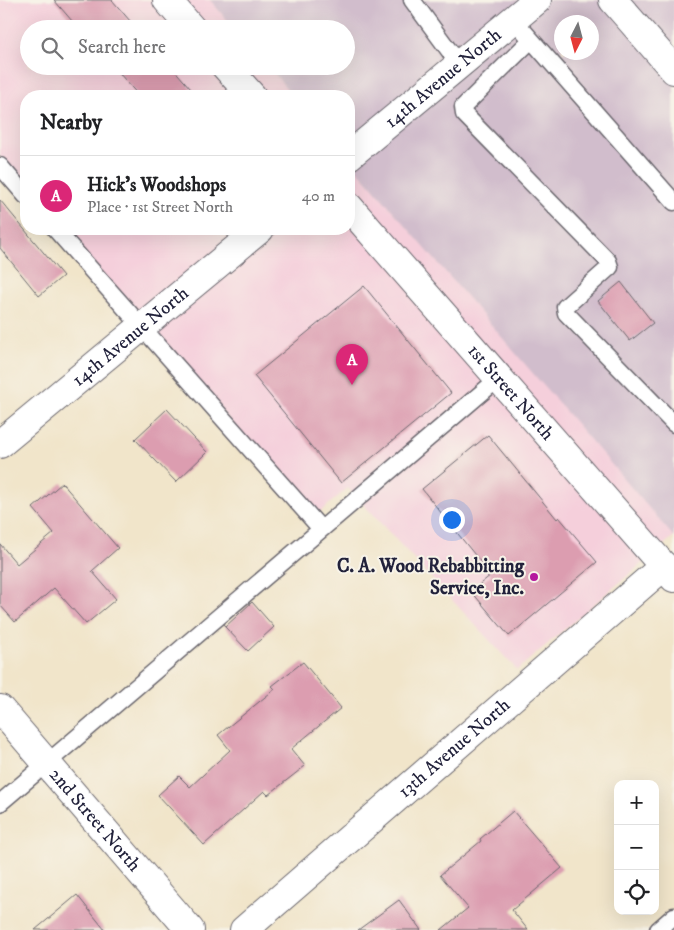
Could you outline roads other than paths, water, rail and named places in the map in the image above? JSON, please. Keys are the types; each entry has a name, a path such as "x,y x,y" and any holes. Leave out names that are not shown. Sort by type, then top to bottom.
{"street":[{"path":"167,0 184,20"},
{"name":"14th Avenue North","path":"355,151 537,0"},
{"path":"613,0 674,70"},
{"path":"233,75 247,90"},
{"name":"1st Street North","path":"355,214 669,572"},
{"name":"14th Avenue North","path":"0,444 253,235"},
{"name":"13th Avenue North","path":"244,930 669,572"},
{"name":"2nd Street North","path":"0,710 190,930"}],"lane":[{"path":"412,0 459,64"},
{"path":"513,19 674,202"},
{"path":"532,40 463,107 464,114 608,261 610,267 566,307 566,313 674,424"},
{"path":"0,166 20,189"},
{"path":"60,235 321,529"},
{"path":"0,803 499,378"},
{"path":"658,930 674,916"}],"place":[{"name":"Hick's Woodshops","path":"352,385"},
{"name":"C. A. Wood Rebabbitting Service, Inc.","path":"534,577"}]}
